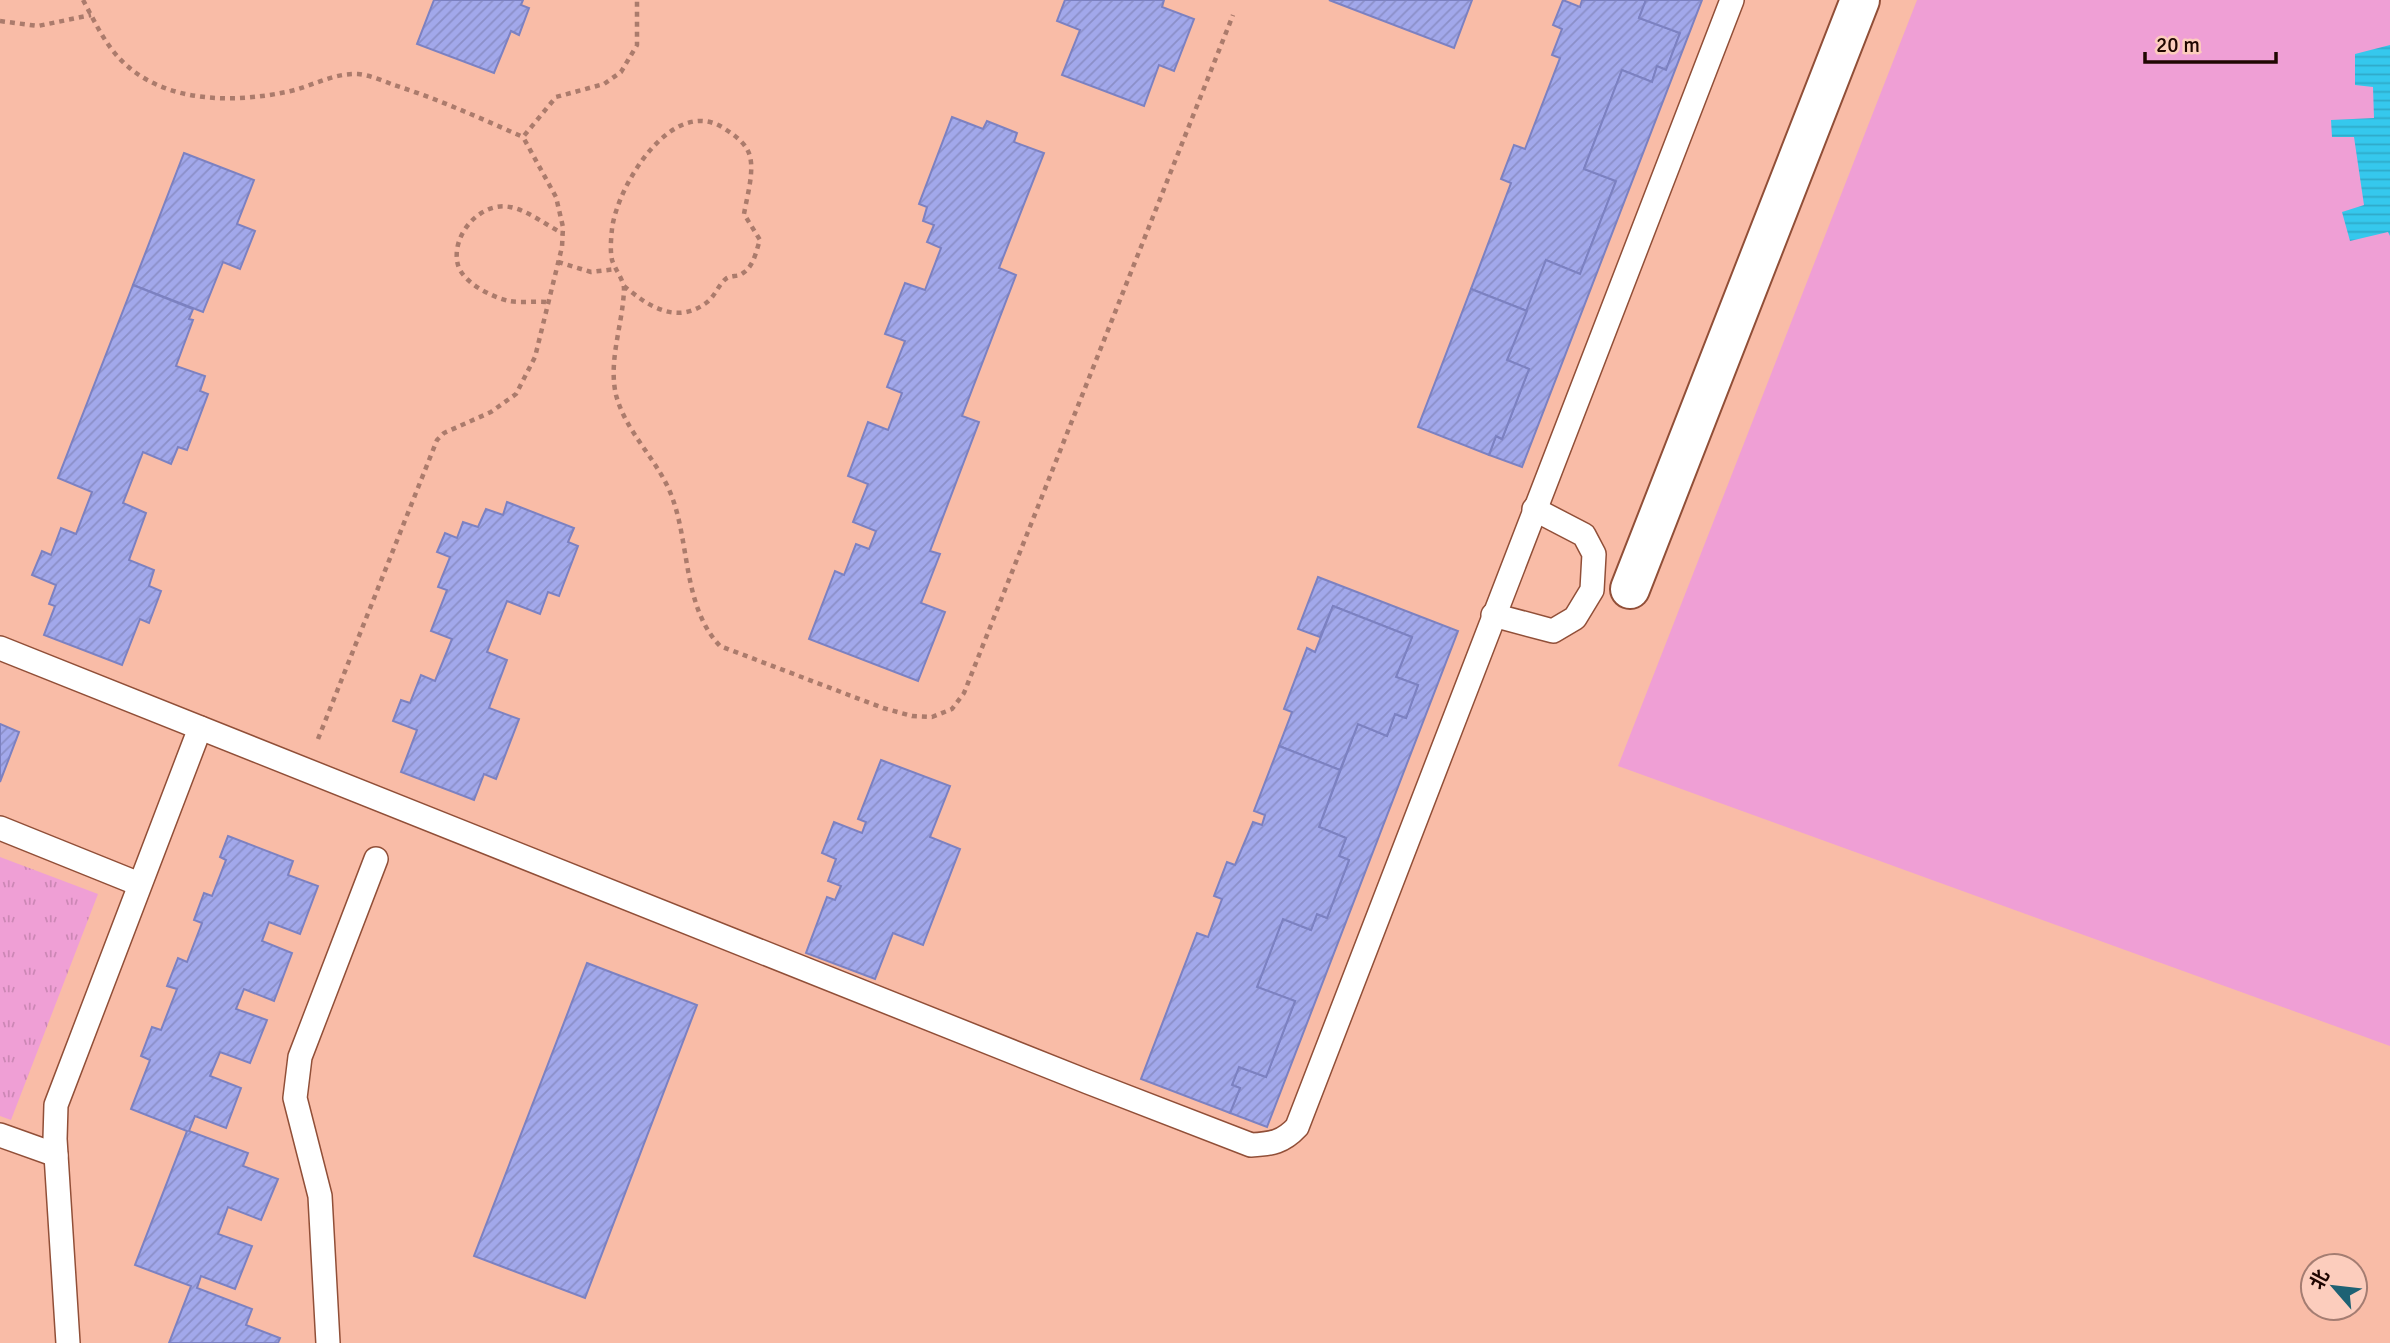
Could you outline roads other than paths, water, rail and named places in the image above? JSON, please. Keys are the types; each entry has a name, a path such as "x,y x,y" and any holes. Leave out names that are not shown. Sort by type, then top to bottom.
{"street":[{"path":"1630,589 1860,0"}],"lane":[{"path":"0,648 1251,1145 1274,1144 1287,1138 1297,1127 1732,0"},
{"path":"1493,615 1553,631 1575,618 1592,590 1594,554 1584,535 1534,509"},
{"path":"1592,590 1630,589"},
{"path":"68,1343 56,1155 56,1105 200,728"},
{"path":"0,828 139,884"},
{"path":"328,1343 320,1196 295,1098 300,1057 376,859"},
{"path":"0,1135 56,1155"}],"water":[{"path":"2390,45 2390,236 2388,232 2350,241 2342,212 2364,205 2354,137 2332,137 2331,120 2374,118 2373,87 2355,85 2355,54"}]}
